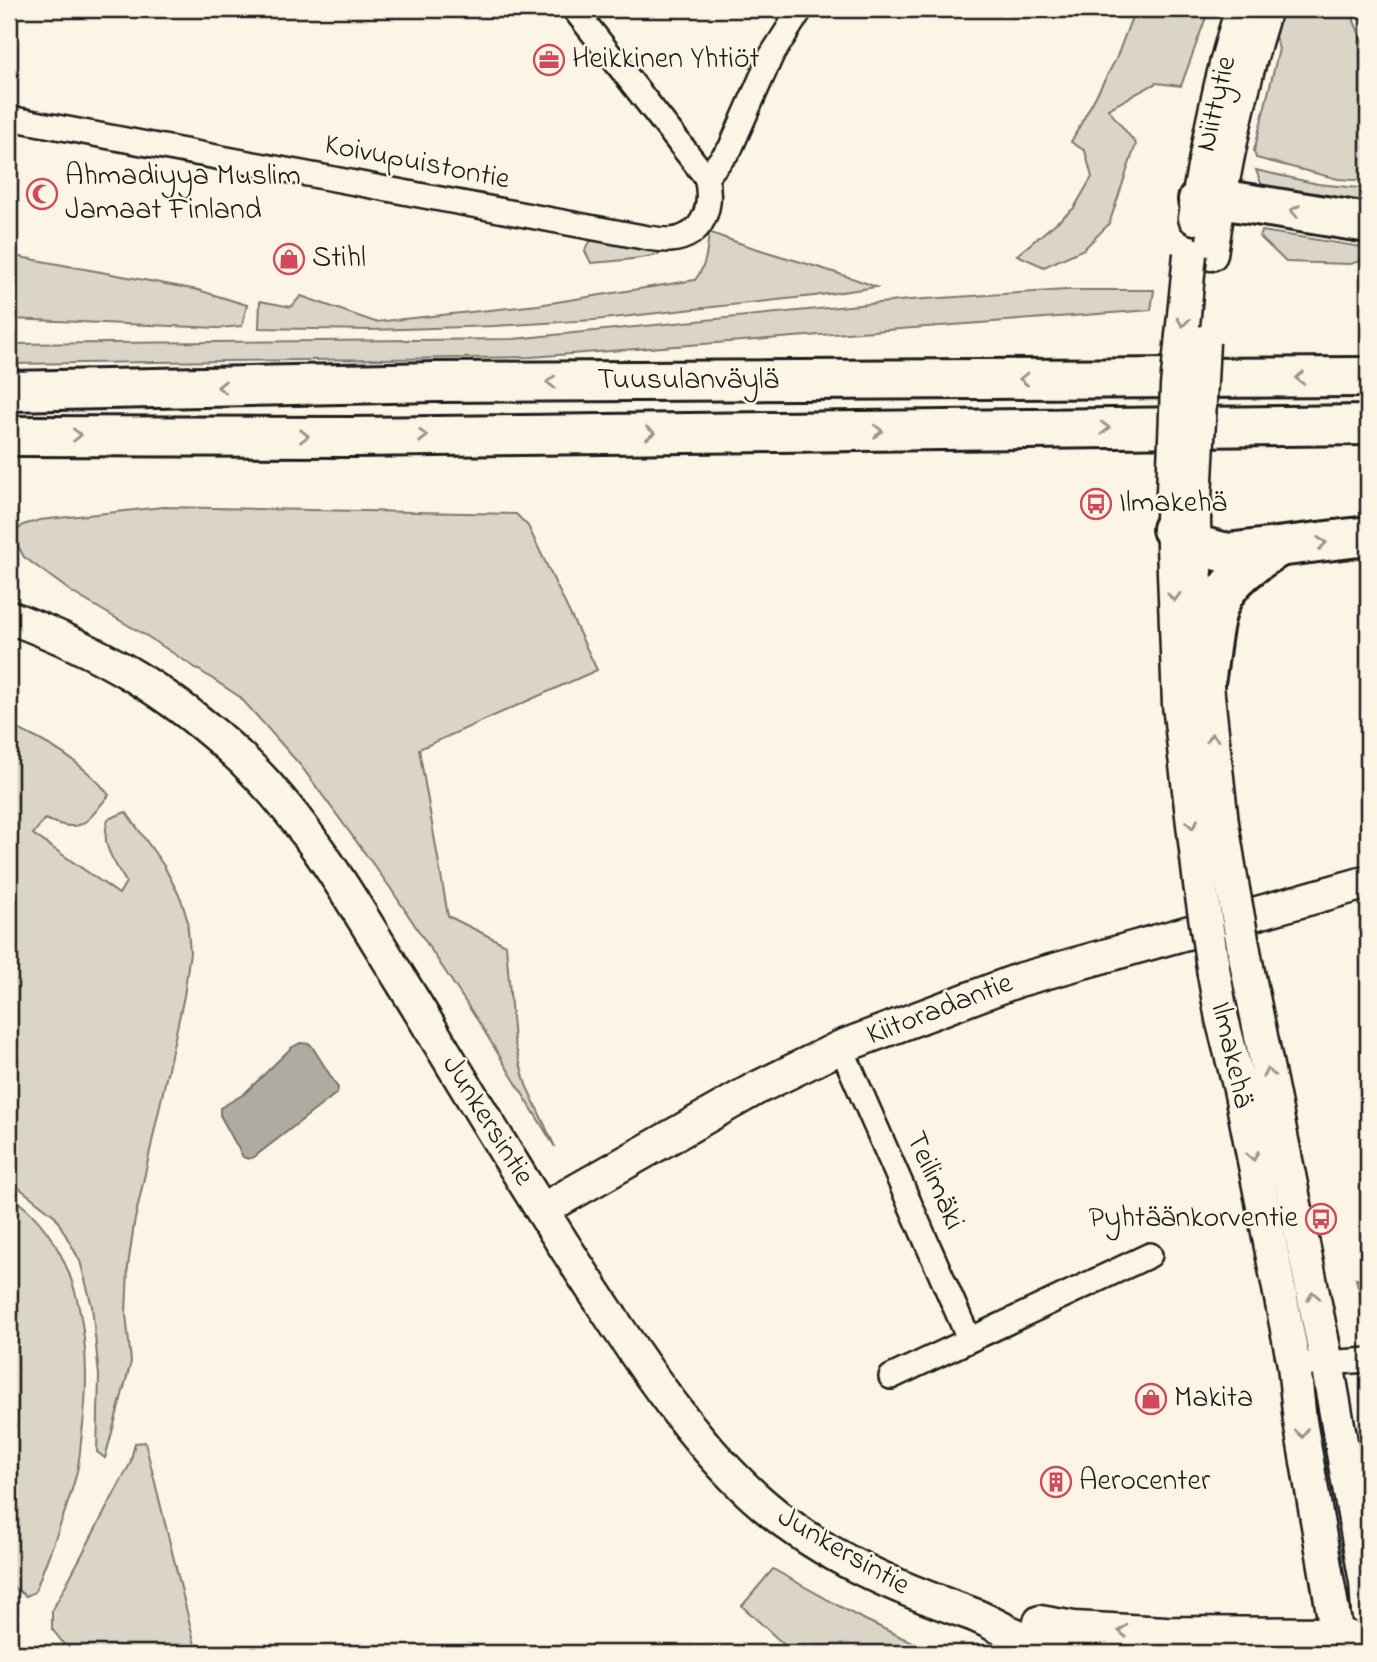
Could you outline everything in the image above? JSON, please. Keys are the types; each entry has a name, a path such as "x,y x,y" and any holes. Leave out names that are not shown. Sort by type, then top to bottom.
{"highway":[{"path":"1209,200 1368,223"},
{"name":"Tuusulanväylä","path":"9,391 451,382 1368,377"},
{"path":"9,381 106,390"},
{"name":"Tuusulanväylä","path":"9,436 354,437 1368,425"},
{"path":"1183,528 1227,553 1368,536"},
{"path":"1206,677 1211,627 1230,583 1248,566 1276,549"}],"main road":[{"name":"Niittytie","path":"1209,200 1213,116 1242,9"},
{"name":"Niittytie","path":"1209,200 1265,9"},
{"name":"Ilmakehä","path":"1209,200 1200,254 1199,386 1183,528 1179,705 1200,884 1214,974 1222,1019 1240,1089 1294,1365 1300,1422 1344,1647"},
{"name":"Ilmakehä","path":"1183,528 1198,646 1206,677 1231,878 1326,1363 1366,1583 1368,1612"},
{"name":"Junkersintie","path":"9,617 72,641 131,673 195,718 247,765 290,815 341,883 542,1210 627,1342 705,1445 765,1506 810,1538 862,1569 1026,1639 1084,1651 1129,1653"},
{"name":"Kiitoradantie","path":"542,1210 733,1100 841,1047 1019,980 1368,882"},
{"name":"Junkersintie","path":"975,1615 1026,1619 1074,1628 1344,1647 1368,1645"}],"street":[{"path":"574,9 706,177 730,149 771,56 801,9"},
{"name":"Koivupuistontie","path":"9,118 648,238 671,240 689,234 705,219 711,196 706,177"},
{"name":"Teilimäki","path":"841,1047 969,1339"},
{"path":"891,1377 1150,1255"},
{"path":"1294,1365 1368,1360"}],"shaded area":[{"path":"1135,9 1209,9 1181,86 1156,83 1108,109 1136,144 1109,224 1084,249 1044,267 1017,255 1074,208 1092,177 1085,151 1071,142 1116,59"},
{"path":"1279,9 1354,9 1354,21 1368,53 1368,181 1338,179 1256,158 1254,151 1279,49 1272,27"},
{"path":"1256,170 1318,184 1368,189 1368,211 1264,191"},
{"path":"1262,231 1368,248 1368,259 1350,264 1286,262 1259,236"},
{"path":"709,232 876,287 594,320 371,330 259,328 260,301 291,307 301,296 375,322 538,305 695,280 704,263"},
{"path":"592,240 672,248 657,255 591,263 585,251"},
{"path":"9,255 198,290 247,305 242,326 218,328 11,319"},
{"path":"1067,290 1154,290 1151,310 531,357 9,364 9,344 513,339 910,300"},
{"path":"163,507 516,514 528,526 597,670 419,749 448,916 506,945 514,1041 526,1085 555,1147 480,1024 389,886 301,766 240,697 150,638 73,593 24,557 12,535 23,525 40,520"},
{"path":"9,725 76,763 109,795 82,824 67,826 45,819 33,834 119,894 126,882 109,852 106,829 108,819 126,812 164,866 181,899 187,919 190,952 184,996 134,1224 128,1266 126,1314 131,1362 105,1458 97,1452 99,1376 92,1306 80,1261 55,1216 9,1180"},
{"path":"300,1043 310,1044 313,1048 338,1088 337,1093 254,1157 243,1157 220,1115 220,1108 244,1094 291,1048"},
{"path":"9,1195 34,1216 54,1242 68,1271 78,1302 86,1368 80,1454 72,1490 35,1592 26,1596 9,1584"},
{"path":"1356,1279 1368,1283 1368,1321"},
{"path":"145,1442 197,1653 71,1653 52,1629 52,1611 130,1464 135,1443"},
{"path":"773,1569 857,1616 930,1651 940,1653 793,1653 742,1606"}],"place":[{"name":"Heikkinen Yhtiöt","path":"549,60"},
{"name":"Ahmadiyya Muslim Jamaat Finland","path":"42,194"},
{"name":"Stihl","path":"289,259"},
{"name":"Ilmakehä","path":"1096,504"},
{"name":"Pyhtäänkorventie","path":"1321,1219"},
{"name":"Makita","path":"1151,1399"},
{"name":"Aerocenter","path":"1056,1482"}]}
